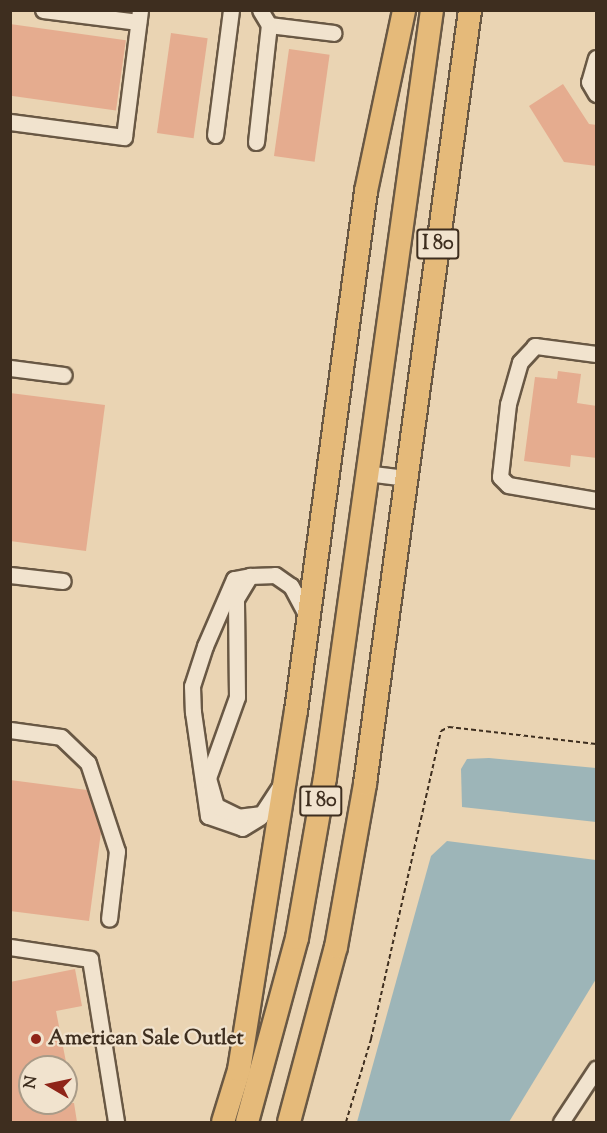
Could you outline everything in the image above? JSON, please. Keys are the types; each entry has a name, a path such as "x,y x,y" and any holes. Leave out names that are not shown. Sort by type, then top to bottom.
{"highway":[{"path":"223,1122 239,1070 285,778 366,191 404,10"},
{"name":"I 80","path":"247,1122 297,938 432,10"},
{"name":"I 80","path":"289,1122 336,947 406,478 470,10"}],"street":[{"path":"10,122 123,137 139,16 43,10"},
{"path":"215,135 231,10"},
{"path":"256,142 269,25 260,10"},
{"path":"269,25 334,33"},
{"path":"597,58 589,82 597,94"},
{"path":"597,354 535,346 520,362 508,404 500,477 526,490 597,500"},
{"path":"10,368 64,375"},
{"path":"366,474 406,478"},
{"path":"10,575 63,581"},
{"path":"285,778 262,814 242,828 208,816 193,712 192,686 205,646 234,579 275,575 291,586 308,618"},
{"path":"250,576 236,599 237,697 208,778 216,806 239,817 262,814"},
{"path":"10,730 61,737 88,763 117,851 109,919"},
{"path":"10,946 90,959 116,1122"},
{"path":"561,1122 597,1069"}],"path":[{"path":"346,1122 371,1039 441,730 597,744"}],"water":[{"path":"489,758 596,768 596,822 462,807 461,769 467,759"},
{"path":"447,841 596,860 596,979 509,1122 357,1122 431,856"}],"building":[{"path":"10,24 126,40 116,111 10,96"},
{"path":"171,33 208,38 194,138 157,133"},
{"path":"289,49 330,55 315,162 274,156"},
{"path":"563,84 589,124 597,125 597,166 564,162 529,106"},
{"path":"558,371 581,374 577,403 597,406 597,458 571,455 570,467 524,461 535,377 557,379"},
{"path":"10,393 105,405 86,551 10,541"},
{"path":"10,780 87,790 101,832 89,921 10,911"},
{"name":"American Sale Outlet","path":"75,969 82,1006 56,1011 65,1055 18,1055 18,1115 76,1115 77,1122 10,1122 10,982"}],"place":[{"name":"American Sale Outlet","path":"36,1039"}]}
